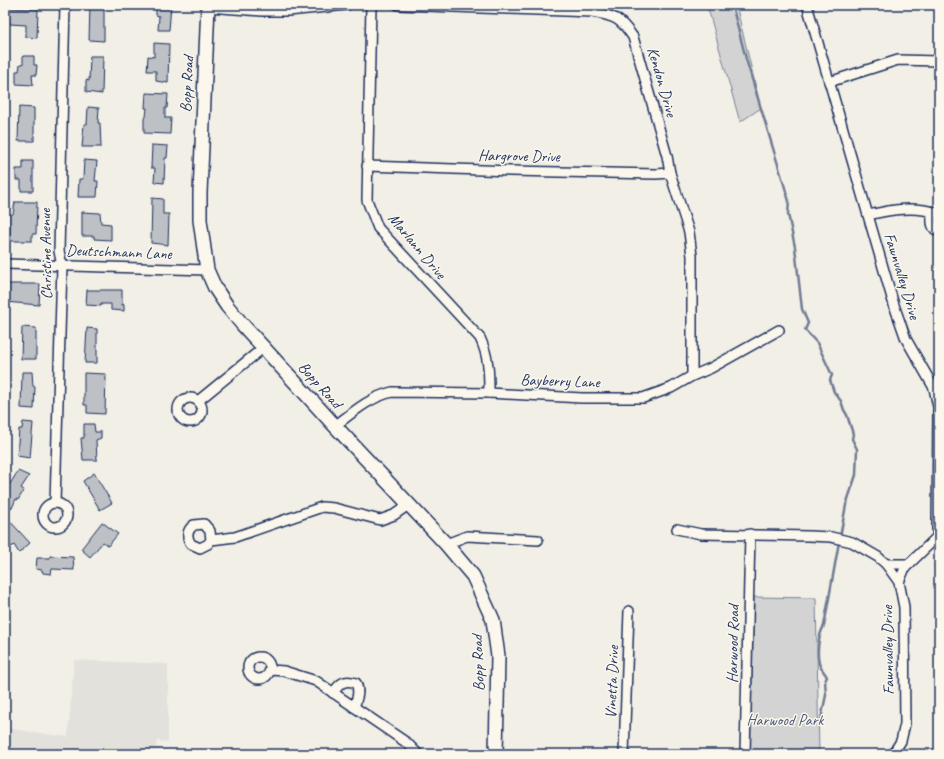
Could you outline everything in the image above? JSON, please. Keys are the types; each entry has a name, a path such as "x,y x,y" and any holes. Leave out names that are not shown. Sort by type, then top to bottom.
{"street":[{"name":"Christine Avenue","path":"55,503 62,266 59,251 64,5"},
{"path":"208,6 262,11 288,11 347,5"},
{"name":"Marlann Drive","path":"371,5 367,200 378,228 480,338 488,363 489,393"},
{"name":"Kendon Drive","path":"398,5 592,12 610,15 624,24 634,37 665,148 670,173 689,232 692,256 692,376"},
{"name":"Fawnvalley Drive","path":"806,5 894,305 906,339 934,388 939,407 937,531 939,535 905,568 899,582 904,607 905,724 900,741 893,754"},
{"name":"Bopp Road","path":"208,6 200,193 200,227 207,270 215,288 227,306 263,348 334,426 446,544 473,576 493,620 498,656 496,754"},
{"path":"829,82 898,60 939,61"},
{"name":"Hargrove Drive","path":"367,166 511,171 670,173"},
{"path":"868,215 892,210 924,210 935,212 932,226 939,232"},
{"name":"Deutschmann Lane","path":"5,264 207,270"},
{"name":"Bayberry Lane","path":"334,426 368,402 392,392 489,393 582,398 643,398 671,388 692,376 711,368 779,330"},
{"path":"198,401 263,348"},
{"path":"928,376 939,383"},
{"path":"211,540 235,537 322,507 334,508 380,520 394,516 408,505"},
{"path":"677,529 708,534 831,537 849,541 878,556 899,582"},
{"name":"Harwood Road","path":"745,754 750,534"},
{"path":"446,544 467,536 538,540"},
{"path":"924,550 939,547"},
{"path":"886,564 909,564"},
{"name":"Vinetta Drive","path":"624,754 629,611"},
{"path":"271,670 284,671 316,681 407,743 418,754"},
{"path":"334,693 343,682 348,681 356,683 359,689 354,707"}],"shaded area":[{"path":"74,660 168,664 168,742 157,741 156,748 215,754 5,754 5,728 68,737"}],"green space":[{"path":"707,5 736,5 761,108 740,122"},
{"name":"Harwood Park","path":"754,597 816,598 819,754 750,754"}],"building":[{"path":"90,5 104,5 104,41 89,40"},
{"path":"156,5 171,5 169,30 158,30 159,16 156,15"},
{"path":"5,8 38,9 37,38 26,37 26,25 10,24 9,18 5,18"},
{"path":"154,43 169,44 168,83 156,81 156,71 147,71 148,56 154,57"},
{"path":"23,56 34,56 34,65 37,65 36,75 32,75 33,85 16,84 16,71 19,71 20,64 23,64"},
{"path":"90,56 103,56 102,94 86,92 86,80 89,81"},
{"path":"146,93 168,94 167,108 165,108 165,118 171,118 170,134 144,133 144,118 146,117 147,108 145,108"},
{"path":"19,107 34,108 34,141 18,141"},
{"path":"88,107 99,108 98,123 100,123 101,147 82,147 84,124 87,124"},
{"path":"152,145 168,146 167,158 165,158 164,183 154,182 155,168 151,168"},
{"path":"84,160 97,161 95,181 98,181 97,197 78,197 79,179 83,179"},
{"path":"23,161 33,161 33,191 21,191 21,180 16,180 16,169 23,169"},
{"path":"152,198 163,199 163,214 169,214 168,245 151,243"},
{"path":"15,202 37,202 36,234 32,234 32,241 10,241 10,225 5,225 5,215 13,214"},
{"path":"82,212 100,213 101,223 111,224 111,240 94,239 94,236 82,236"},
{"path":"5,284 40,284 39,305 5,302"},
{"path":"87,290 122,290 122,305 124,304 124,311 111,310 111,304 101,304 101,306 86,305"},
{"path":"22,327 36,328 36,359 21,359"},
{"path":"87,328 97,329 97,363 85,363"},
{"path":"22,372 32,372 33,386 35,387 34,409 21,408"},
{"path":"84,373 106,374 105,414 87,413 87,405 84,405"},
{"path":"23,422 33,423 30,458 17,456 19,429 22,429"},
{"path":"84,424 94,424 95,432 101,432 101,438 96,440 97,460 83,460 81,438 84,438"},
{"path":"18,471 29,476 21,488 24,490 18,500 16,499 12,508 5,504 5,492"},
{"path":"94,473 112,503 100,510 83,481"},
{"path":"8,519 30,543 19,553 14,545 12,547 5,538 5,521"},
{"path":"102,522 118,534 108,546 103,542 90,557 81,549"},
{"path":"50,556 73,557 74,570 52,569 51,574 43,573 42,570 36,569 37,558 50,558"}],"waterway":[{"path":"732,5 746,59 789,201 788,214 795,247 802,309 808,323 805,330 817,343 832,375 830,380 834,392 841,401 847,415 853,434 852,439 857,449 856,475 846,505 840,537"},
{"path":"821,719 826,695 825,681 827,677 820,666 818,646 820,635 824,626 839,542"}]}
